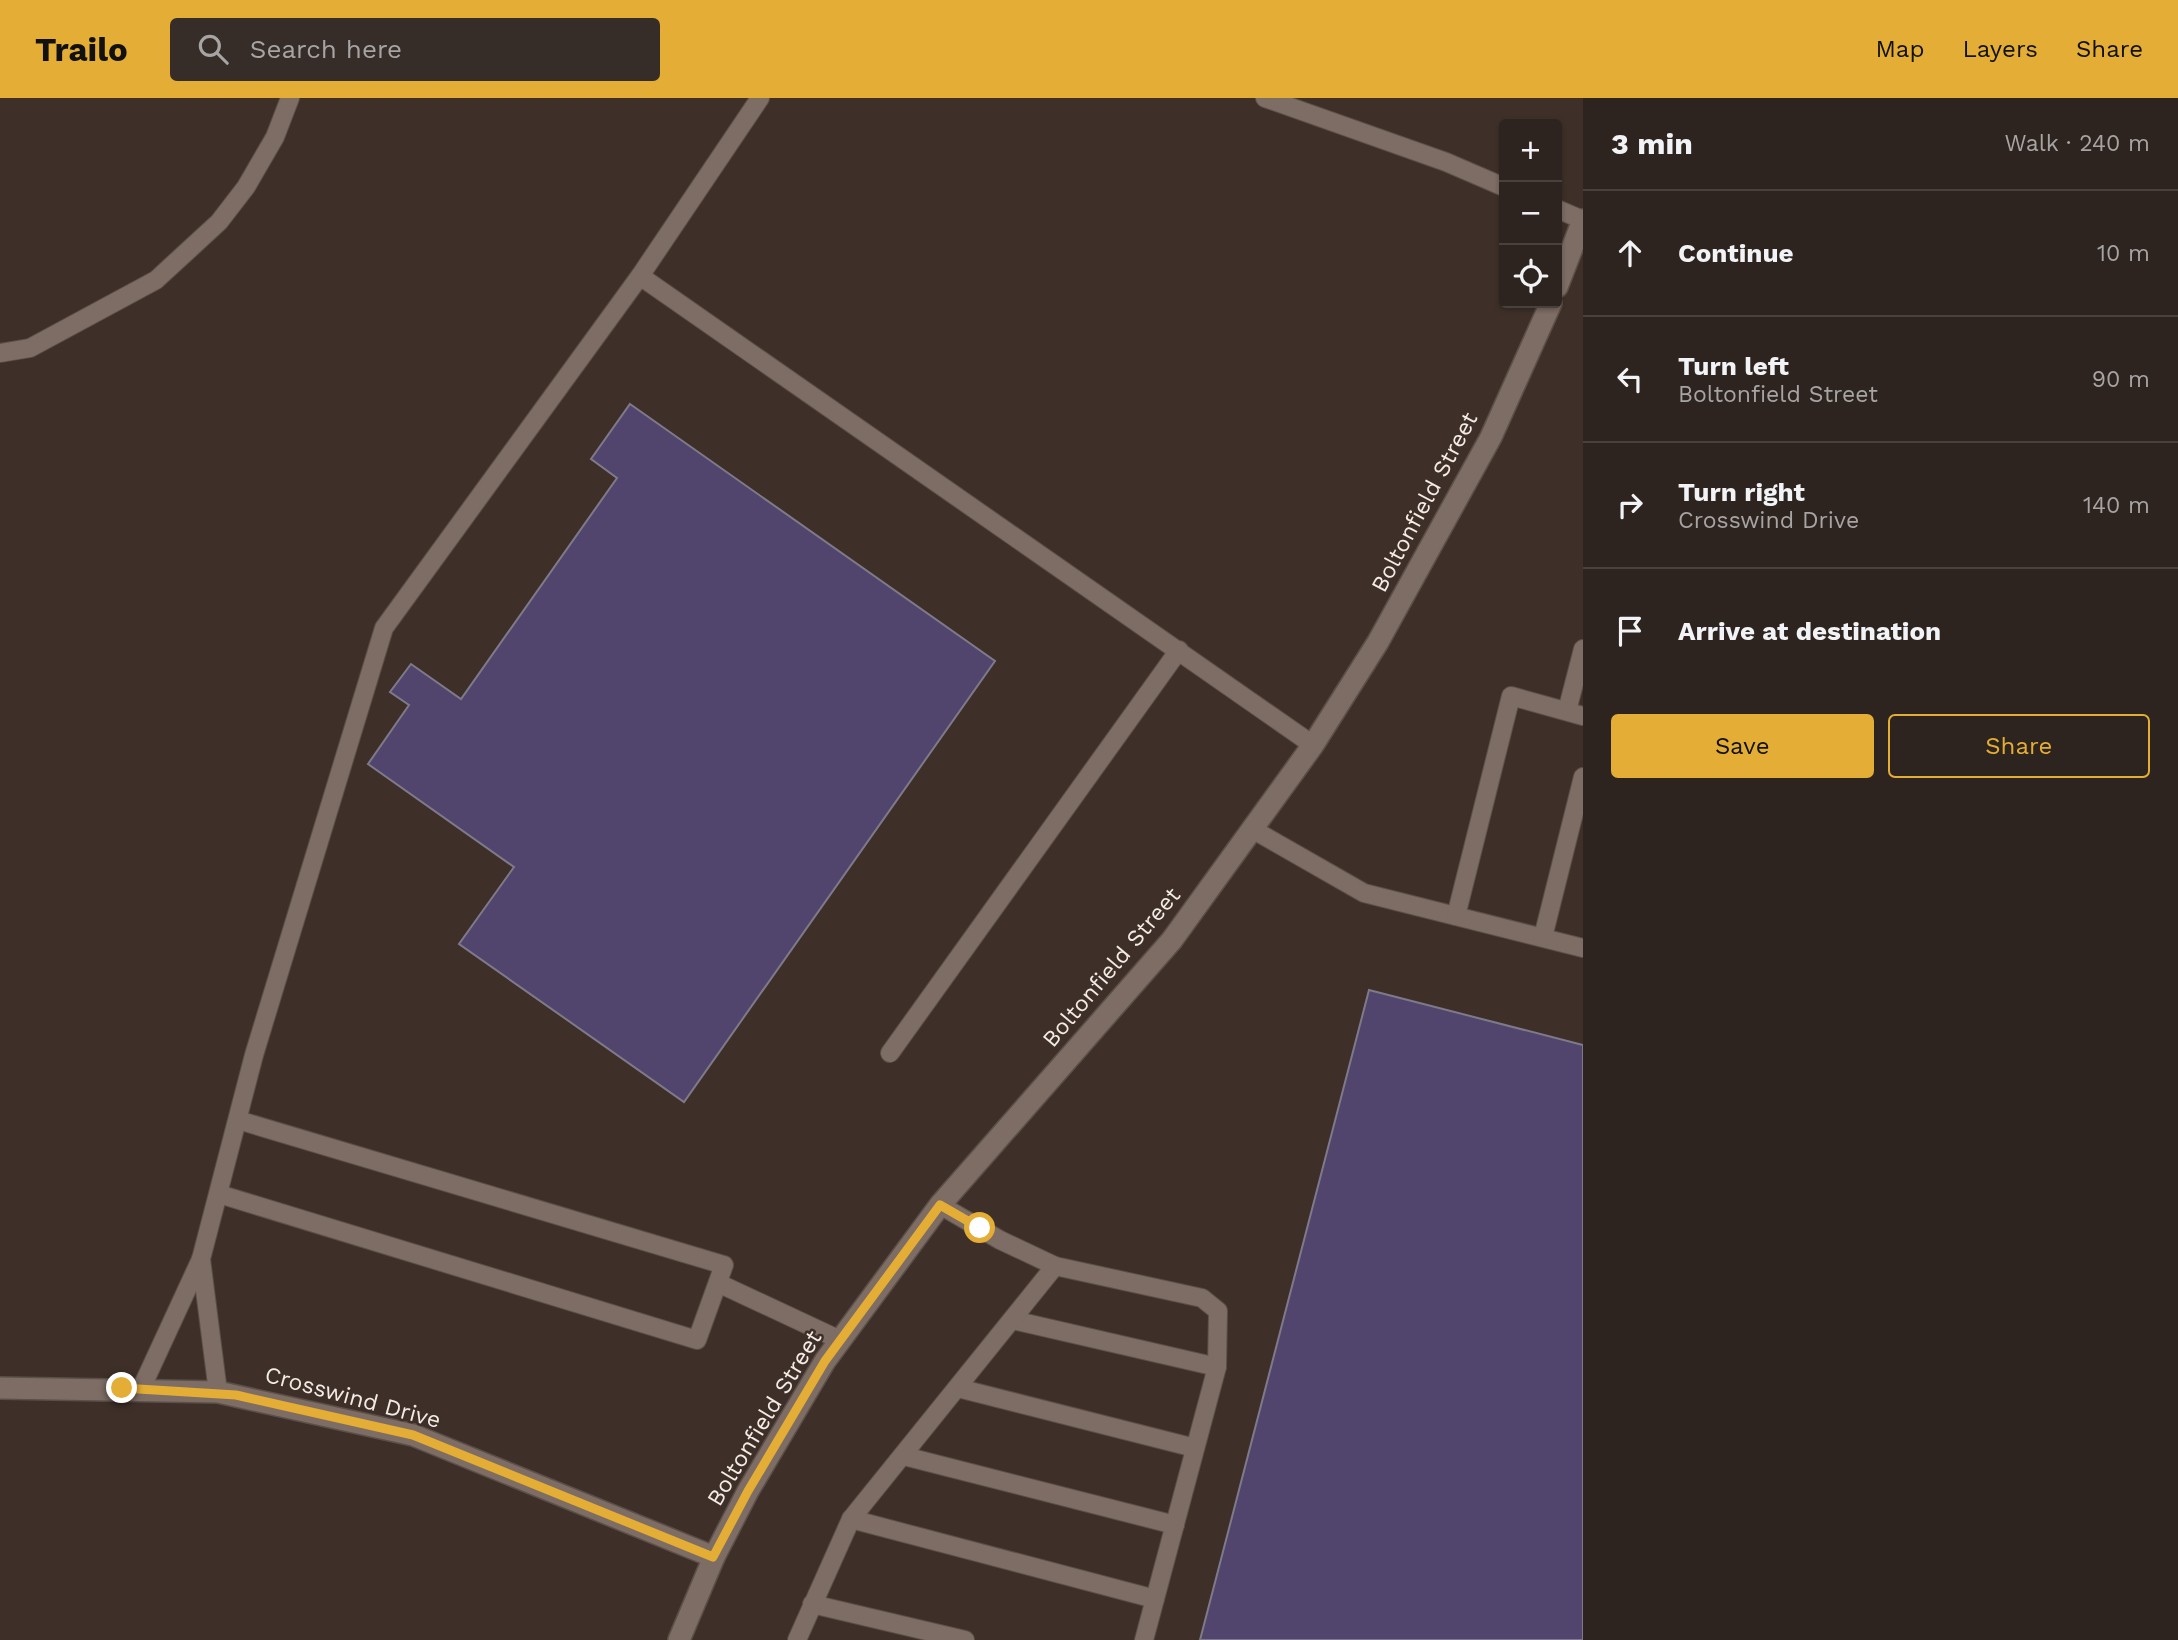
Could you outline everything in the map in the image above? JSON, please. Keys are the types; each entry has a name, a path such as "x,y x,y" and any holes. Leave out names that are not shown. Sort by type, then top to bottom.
{"street":[{"path":"1562,274 1583,220"},
{"name":"Boltonfield Street","path":"679,1640 713,1557 748,1491 840,1340 940,1205 1172,940 1314,745 1378,642 1491,436 1548,308"},
{"name":"Crosswind Drive","path":"0,1388 218,1392 413,1435 713,1557"}],"lane":[{"path":"0,353 30,348 156,280 219,222 246,187 275,137 290,98"},
{"path":"141,1389 201,1259 254,1055 384,628 640,276 760,98"},
{"path":"1265,98 1447,162 1499,185"},
{"path":"1562,211 1583,220"},
{"path":"640,276 1314,745"},
{"path":"1456,916 1511,696 1575,713 1583,649"},
{"path":"890,1053 1179,650"},
{"path":"1543,937 1583,777"},
{"path":"1252,829 1364,894 1583,948"},
{"path":"219,1194 697,1340 724,1265 237,1120"},
{"path":"940,1205 1000,1240 1055,1266 1202,1298 1219,1311 1217,1367 1144,1640"},
{"path":"201,1259 218,1392"},
{"path":"797,1640 851,1519 1055,1266"},
{"path":"718,1283 840,1340"},
{"path":"1013,1320 1217,1367"},
{"path":"958,1388 1195,1448"},
{"path":"904,1456 1175,1525"},
{"path":"851,1519 1155,1599"},
{"path":"812,1604 965,1640"}],"building":[{"path":"630,404 995,661 684,1102 459,944 514,867 368,764 409,705 390,692 411,664 461,699 617,478 591,459"},
{"path":"1369,990 1583,1045 1583,1640 1200,1640"}],"route":[{"path":"122,1388 218,1392 255,1398 413,1435 713,1557 748,1491 825,1361 940,1205 980,1228"}]}
